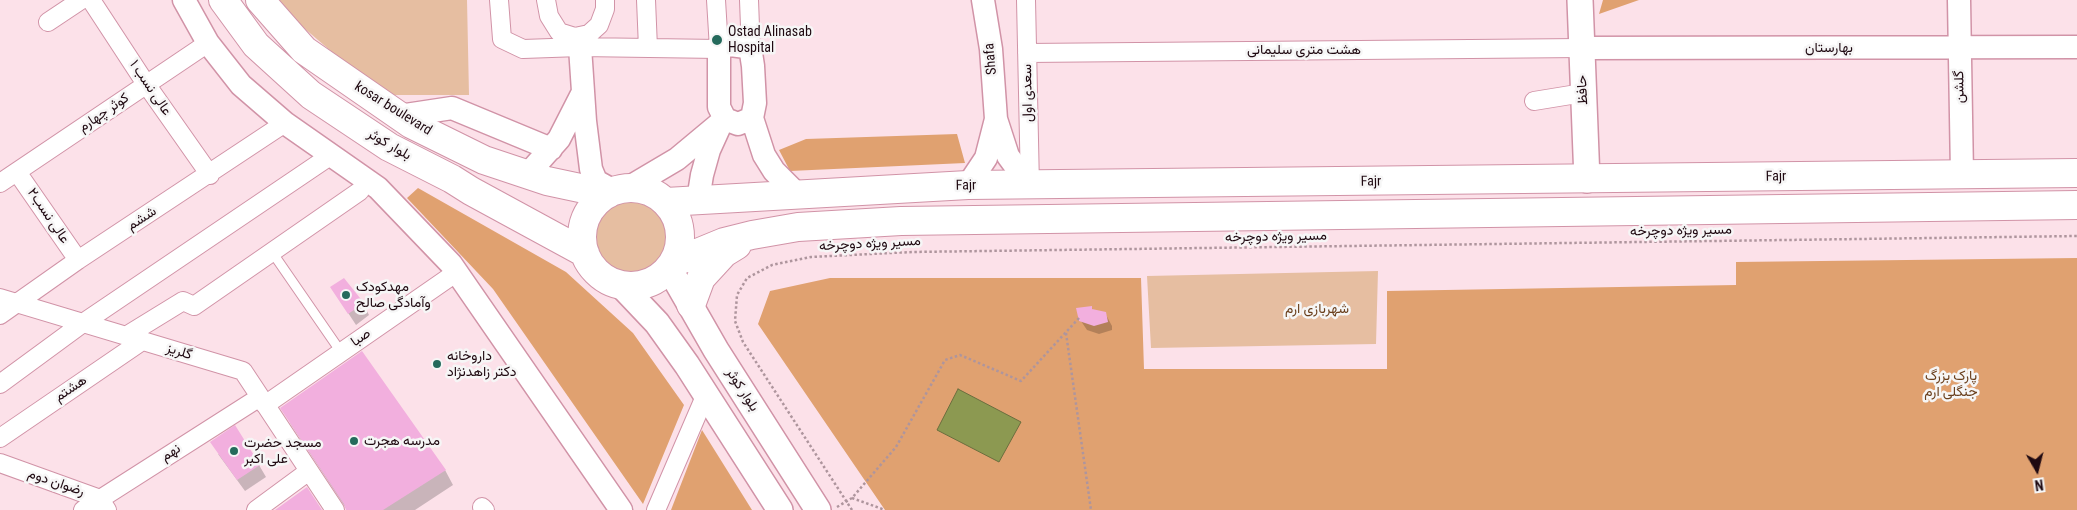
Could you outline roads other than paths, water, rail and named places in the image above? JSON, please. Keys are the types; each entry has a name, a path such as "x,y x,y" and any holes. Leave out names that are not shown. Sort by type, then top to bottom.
{"main road":[{"name":"بلوار کوثر","path":"223,0 256,45 311,95 390,147 585,253"},
{"name":"kosar boulevard","path":"260,0 304,50 411,124 484,160 527,175 617,191"},
{"name":"حافظ","path":"1580,0 1586,180"},
{"path":"471,191 481,188 489,179 489,169 484,160"},
{"name":"Fajr","path":"666,202 968,185 1030,186 1586,180 2077,173"},
{"path":"1586,180 1587,213"},
{"path":"642,189 666,202 675,216 680,231 679,248 671,265 660,277 648,284 621,285 605,279 585,253 582,239 586,220 597,203 617,191 642,189"},
{"path":"671,265 724,242 752,235 798,227 901,221 2077,205"},
{"path":"691,305 701,278 724,253 752,235"},
{"name":"بلوار کوثر","path":"671,265 716,350 818,510"},
{"path":"621,285 656,323 687,365 780,510"}],"street":[{"path":"48,22 81,0"},
{"name":"عالی نسب ۱","path":"91,0 146,84 210,175"},
{"path":"184,0 208,43 241,85 285,123 378,188 451,264 621,510"},
{"path":"498,0 502,39 523,49 584,41 599,25 605,8 604,0"},
{"path":"546,0 549,16 559,32 584,41 648,48 719,49 730,45 746,47 751,53"},
{"path":"646,0 648,48"},
{"path":"716,0 719,49 719,107 724,119 738,124 752,118"},
{"path":"749,0 755,103 752,118 764,155 774,170 797,194"},
{"name":"Shafa","path":"984,0 991,50 996,119"},
{"name":"سعدی اول","path":"1026,0 1030,186"},
{"name":"گلشن","path":"1959,0 1962,174"},
{"path":"584,41 585,121 591,169 596,181 617,191 677,160 724,119"},
{"name":"کوثر چهارم","path":"0,183 208,43"},
{"name":"بهارستان","path":"1581,48 1960,48 2077,46"},
{"name":"هشت متری سلیمانی","path":"1027,53 1581,48"},
{"path":"527,175 551,149 572,118 584,91"},
{"path":"1534,102 1583,93"},
{"path":"399,116 452,108 551,149"},
{"path":"698,200 709,150 716,132 724,119"},
{"path":"968,185 986,158 996,119"},
{"path":"996,119 1008,156 1030,186"},
{"name":"ششم","path":"0,315 8,301 78,260 210,175 285,123"},
{"path":"0,384 83,323 330,156"},
{"name":"عالی نسب۲","path":"17,172 78,260"},
{"path":"272,252 360,191"},
{"name":"هشتم","path":"0,438 183,301 194,306 272,252"},
{"name":"صبا","path":"263,401 341,352 457,272"},
{"name":"گلریز","path":"8,301 243,371 335,510"},
{"path":"656,510 706,394"},
{"name":"نهم","path":"83,510 104,504 263,401"},
{"name":"رضوان دوم","path":"0,463 104,504"},
{"path":"256,510 309,471"}],"lane":[{"path":"272,252 341,352"}],"place":[{"name":"Ostad Alinasab Hospital","path":"717,40"},
{"name":"مهدکودک وآمادگی صالح","path":"346,295"},
{"name":"داروخانه دکتر زاهدنژاد","path":"437,364"},
{"name":"مدرسه هجرت","path":"354,441"},
{"name":"مسجد حضرت علی اکبر","path":"234,451"}],"park label":[{"name":"شهربازی ارم","path":"1317,309"},
{"name":"پارک بزرگ جنگلی ارم","path":"1951,384"}]}
